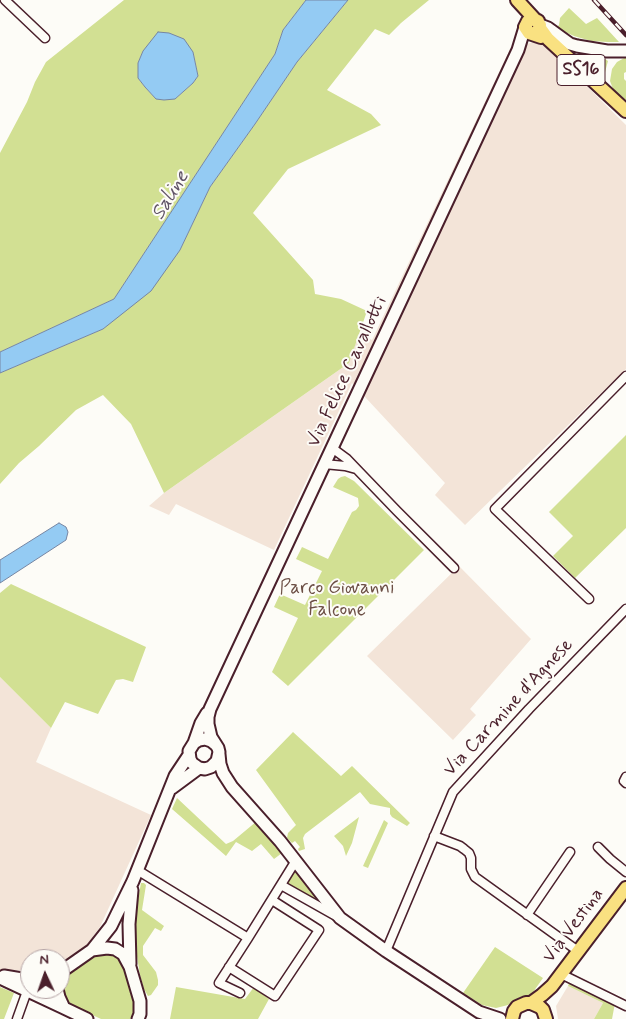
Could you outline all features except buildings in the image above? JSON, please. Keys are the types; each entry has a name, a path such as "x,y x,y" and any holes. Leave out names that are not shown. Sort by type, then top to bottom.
{"main road":[{"path":"516,0 533,28 548,28 570,44 577,46 607,51 626,51"},
{"name":"SS16","path":"533,28 620,102 626,111"},
{"name":"Via Felice Cavallotti","path":"189,755 200,723 210,709 518,50 533,28"},
{"name":"Via Felice Cavallotti","path":"210,709 208,724 211,736 217,748 223,773 232,787"},
{"path":"170,790 203,768 215,764 219,756 217,748 211,741 205,739 194,743"},
{"path":"189,755 192,763 232,787 280,842 326,907 386,951 479,1012 496,1018 513,1015"},
{"path":"70,966 92,950 110,926 133,881 176,776 189,755"},
{"path":"130,967 129,924 133,881"},
{"name":"Via Vestina","path":"513,1015 521,1004 531,1003 552,986 625,892"},
{"path":"92,950 116,949 123,954 130,967 146,1019"},
{"path":"0,977 20,979"},
{"path":"0,977 20,988"},
{"name":"Via Vestina","path":"544,1015 552,986"},
{"path":"43,999 87,1019"},
{"path":"59,999 64,1008"},
{"path":"138,1019 140,1001"},
{"path":"531,1003 536,1004 544,1015"}],"street":[{"path":"4,0 45,38"},
{"path":"589,599 495,509 626,376"},
{"path":"332,448 347,458 454,568"},
{"path":"324,464 356,469"},
{"name":"Via Carmine d'Agnese","path":"386,951 453,792 529,709 626,609"},
{"path":"626,777 624,781 626,783"},
{"path":"434,836 464,849 471,858 471,869 475,877 578,951"},
{"path":"598,847 626,872"},
{"path":"527,915 570,852"},
{"path":"240,993 219,983 295,862"},
{"path":"142,873 248,938"},
{"path":"281,885 326,907"},
{"path":"229,967 275,996 319,930 272,900"},
{"path":"561,974 626,1006"},
{"path":"17,1019 24,999"}],"shaded area":[{"path":"540,40 626,125 626,369 465,525 435,495 445,483 352,383 274,550 176,504 169,515 149,506 164,493 349,363 359,333 372,340 510,49"},
{"path":"459,566 531,639 470,709 476,715 453,740 367,656"},
{"path":"0,677 51,728 36,762 151,815 100,927 84,949 70,961 70,949 20,949 20,971 0,970"},
{"path":"568,986 603,1003 594,1019 558,1019 556,1006"}],"green space":[{"path":"124,0 306,0 283,30 275,54 114,299 0,352 0,153 46,62","holes":["143,51 193,52 198,76 175,99 156,99 138,78 138,63"]},
{"path":"348,0 429,0 389,35 375,29 327,90 371,114 381,125 288,169 253,213 313,280 315,294 341,299 367,311 349,363 164,493 131,424 103,395 76,410 19,463 0,484 0,373 103,329 180,250 210,187 297,62"},
{"path":"569,8 586,24 597,18 619,42 591,41 556,28 559,25 560,18"},
{"path":"581,52 590,56 604,58 608,61 604,76 600,76 578,56"},
{"path":"626,57 624,79 626,81 626,100 621,98 613,89 610,81 612,69 617,62"},
{"path":"626,435 626,528 575,578 553,556 573,536 549,512"},
{"name":"Parco Giovanni Falcone","path":"345,476 354,481 424,550 288,686 272,672 298,618 274,607 280,594 305,605 322,571 296,559 302,547 328,559 352,512 359,506 358,498 333,487 338,479"},
{"path":"11,584 146,647 133,682 123,679 116,680 98,714 65,702 51,728 0,677 0,593"},
{"path":"293,732 341,776 352,766 410,823 407,826 392,817 390,808 370,804 360,792 305,834 303,838 305,849 299,851 300,847 295,841 292,843 287,838 288,833 296,825 256,770"},
{"path":"177,798 226,844 233,841 257,821 282,853 274,859 261,844 252,851 236,842 226,856 172,809"},
{"path":"359,817 352,843 346,856 343,846 334,836"},
{"path":"384,820 388,823 368,868 363,866"},
{"path":"294,868 322,906 284,884"},
{"path":"141,883 146,885 142,910 164,926 161,931 155,928 143,946 143,955 156,972 158,980 158,985 151,995 148,996 140,975 135,944 136,910"},
{"path":"495,947 543,978 531,995 520,997 508,1005 496,1008 482,1005 463,993"},
{"path":"113,953 120,959 125,968 135,1007 130,1019 101,1019 66,1002 65,999 70,999 70,971 94,954"},
{"path":"569,983 615,1003 612,1019 594,1019 603,1003 568,986"},
{"path":"0,987 14,993 4,1019 0,1019"},
{"path":"176,987 245,999 254,987 269,999 258,1019 170,1019"}],"water":[{"name":"Saline","path":"306,0 348,0 297,62 210,187 180,250 151,291 103,329 0,373 0,352 114,299 275,54 283,30"},
{"path":"158,32 169,33 184,39 193,52 198,76 175,99 156,99 138,78 138,63 143,51"},
{"path":"59,523 66,527 68,532 66,540 0,583 0,560"}],"railway":[{"path":"594,0 626,35"}]}
